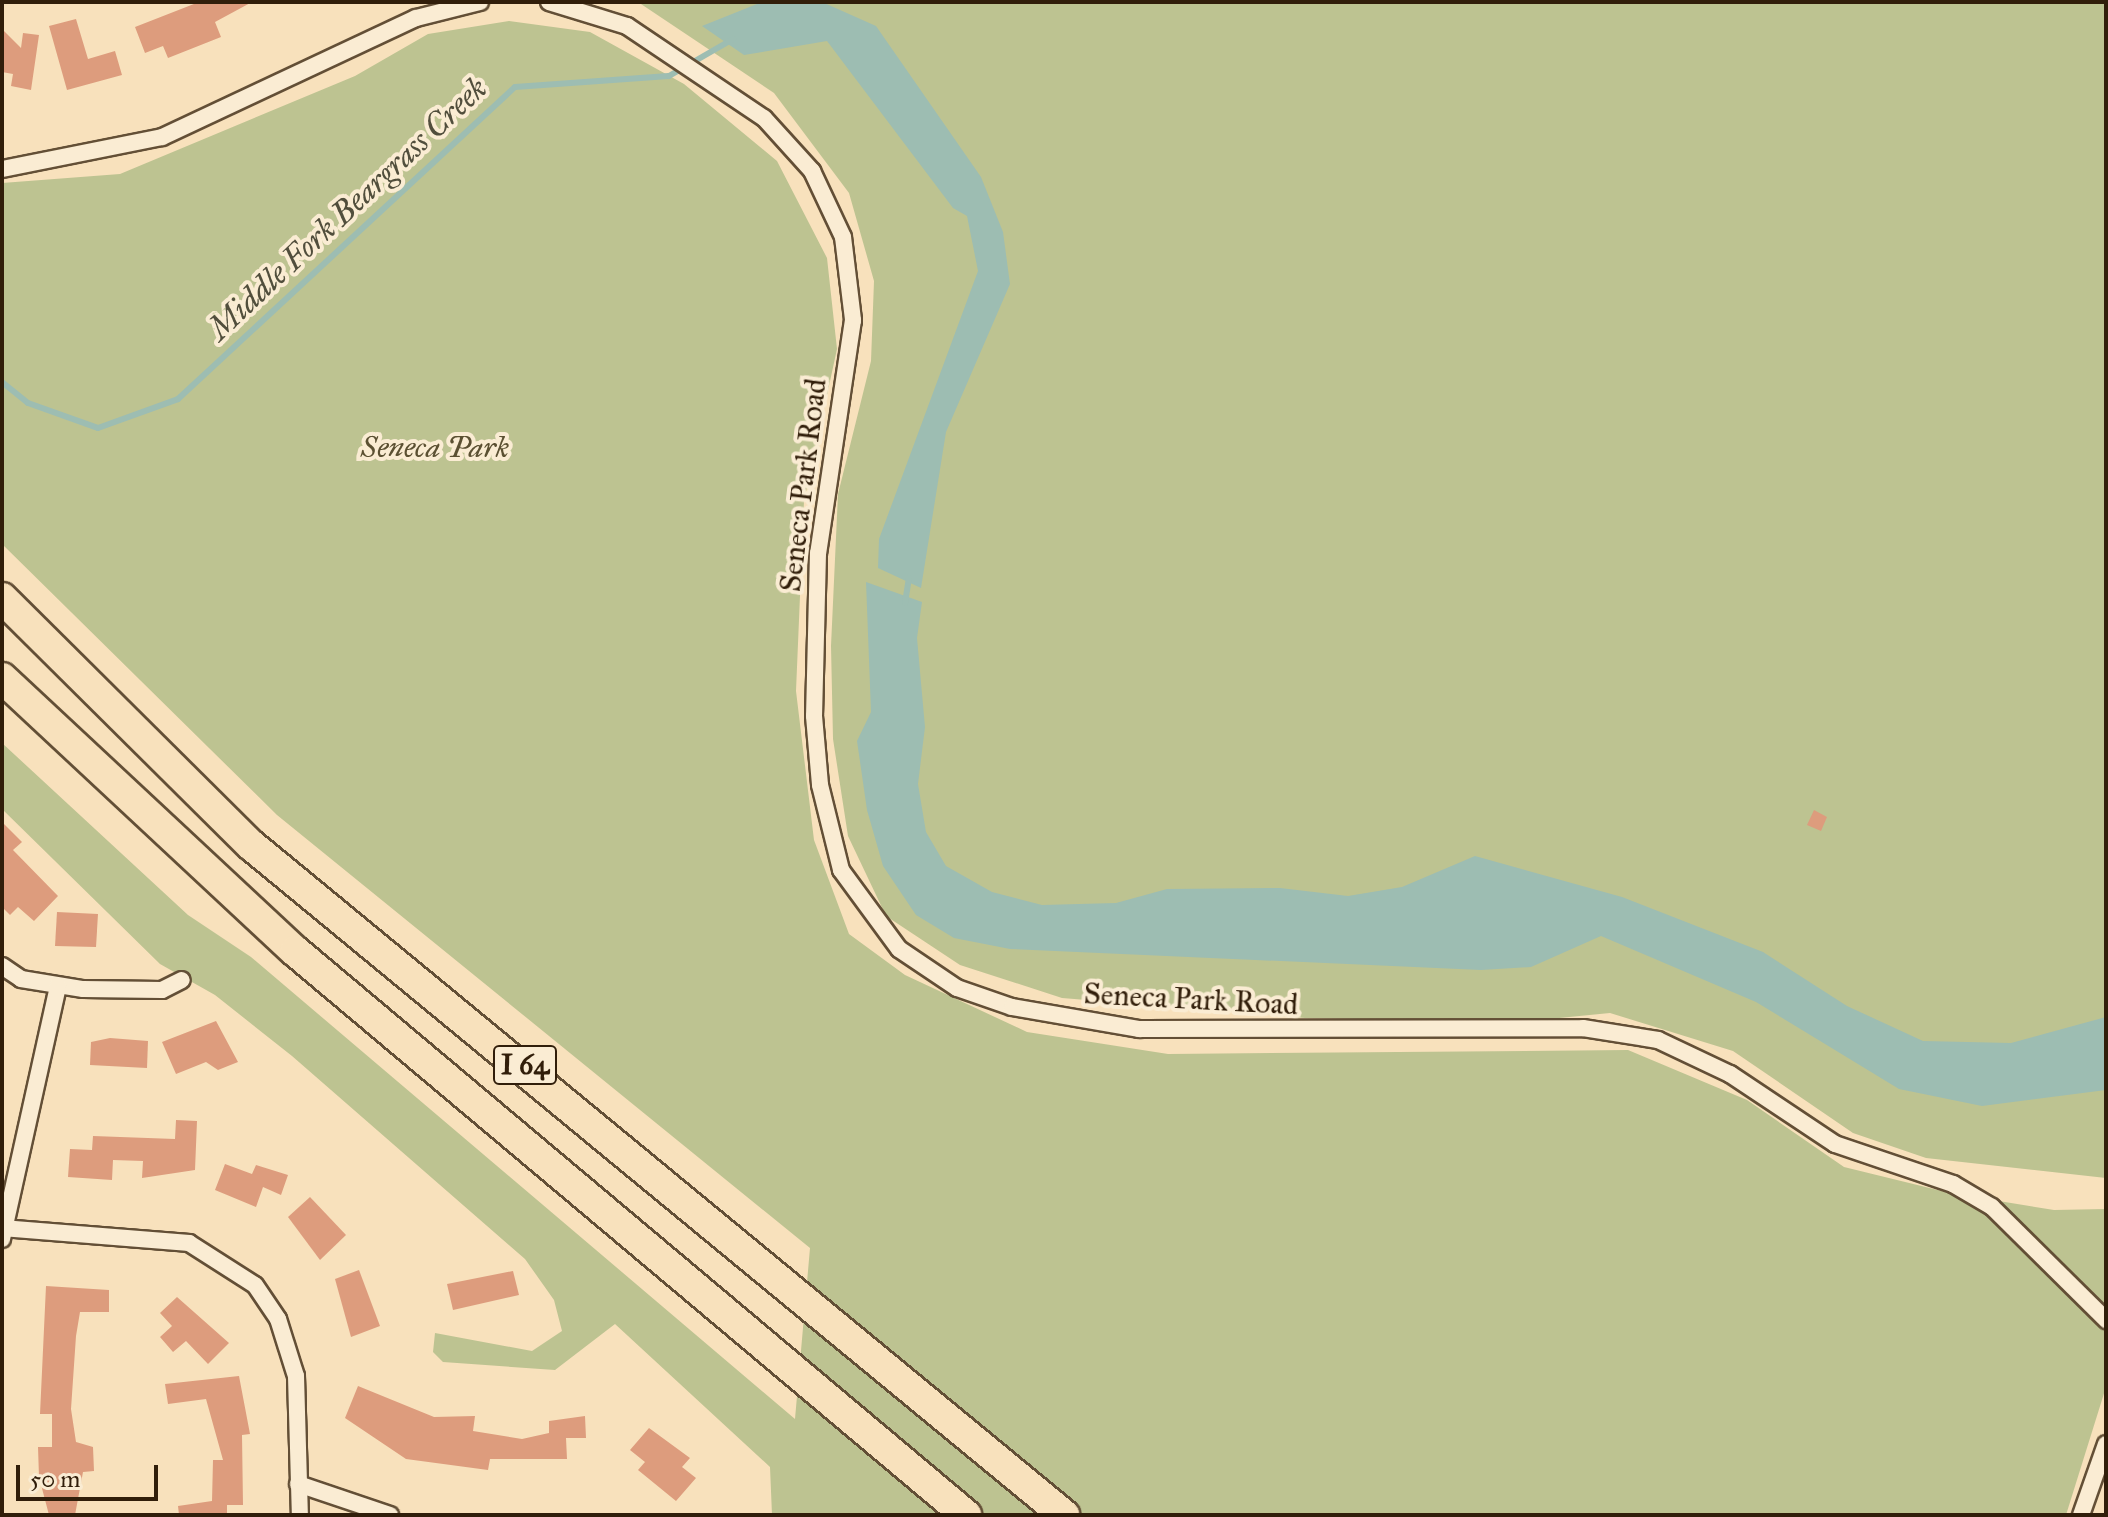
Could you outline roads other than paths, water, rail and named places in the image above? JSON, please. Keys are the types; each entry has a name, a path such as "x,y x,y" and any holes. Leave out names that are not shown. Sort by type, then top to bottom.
{"highway":[{"name":"I 64","path":"2,598 251,845 1064,1515"},
{"name":"I 64","path":"2,678 295,951 966,1515"}],"street":[{"path":"2,169 162,137 416,18 480,2"},
{"name":"Seneca Park Road","path":"549,2 608,9 627,26 726,89 812,171 851,270 853,320 818,553 814,716 820,785 841,870 899,949 957,988 1012,1007 1139,1029 1583,1028 1658,1040 1730,1074 1835,1144 1953,1184 1992,1207 2106,1320"},
{"path":"2,966 21,979 58,986 162,990 182,980"},
{"path":"58,986 3,1232 170,1239 208,1250 241,1272 268,1302 290,1350 299,1409 300,1515"},
{"path":"2081,1515 2106,1444"},
{"path":"298,1484 390,1515"}],"water":[{"path":"762,2 822,2 876,26 981,177 1003,232 1010,284 946,432 921,588 878,568 879,539 978,271 967,216 953,208 827,41 744,55 702,26"},
{"path":"866,582 922,602 917,638 925,727 918,784 926,832 946,866 992,892 1042,905 1116,903 1167,889 1280,888 1348,896 1402,887 1475,856 1622,897 1763,952 1847,1006 1923,1041 2011,1043 2106,1017 2106,1090 1982,1106 1899,1089 1756,1002 1601,936 1531,967 1481,970 1010,949 954,938 916,915 883,866 867,810 857,741 871,712"}],"waterway":[{"name":"Middle Fork Beargrass Creek","path":"2,382 28,403 98,428 178,399 515,87 669,76 733,39"},
{"name":"Middle Fork Beargrass Creek","path":"905,603 909,578"}],"park label":[{"name":"Seneca Park","path":"435,447"}]}
